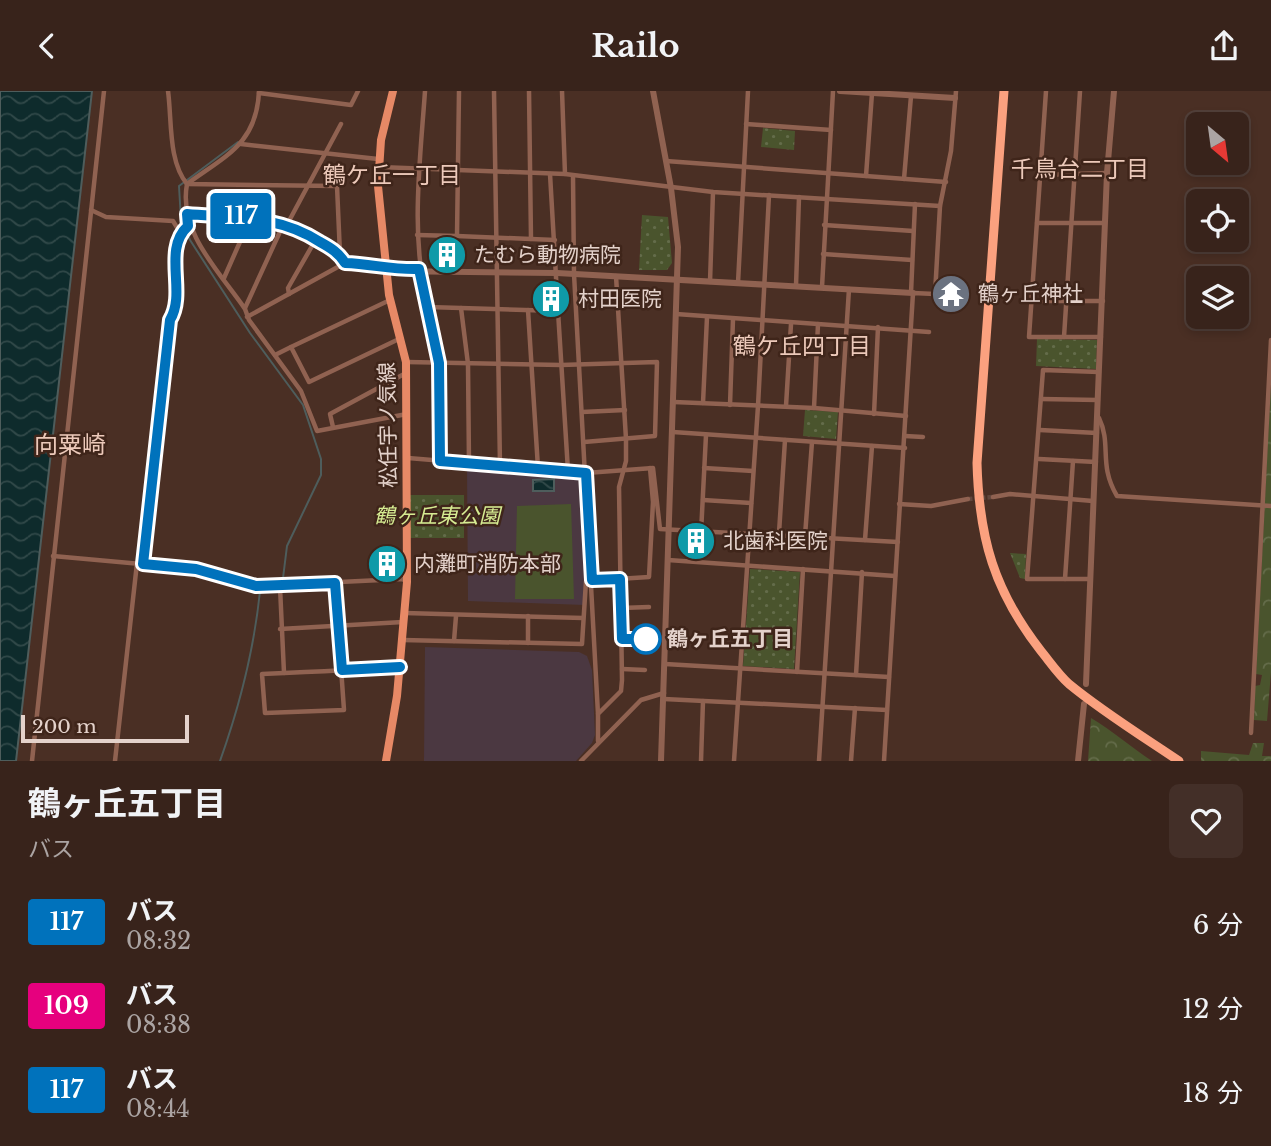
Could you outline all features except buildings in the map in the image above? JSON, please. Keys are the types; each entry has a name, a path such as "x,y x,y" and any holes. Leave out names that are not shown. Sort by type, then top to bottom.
{"highway":[{"path":"1004,91 979,421 978,498 989,557 1005,598 1031,639 1068,683 1178,761"}],"main road":[{"name":"松任宇ノ気線","path":"386,761 400,667 407,582 406,362 390,300 378,163 393,91"}],"street":[{"path":"32,761 104,91"},
{"path":"116,761 170,320 177,309 176,242 185,229 187,214 185,182 176,163 168,91"},
{"path":"185,182 241,144 254,123 259,92 351,105 358,91"},
{"path":"425,91 417,235 419,269 439,363 440,461"},
{"path":"457,236 459,91"},
{"path":"494,91 500,466"},
{"path":"528,91 531,239"},
{"path":"562,91 565,174"},
{"path":"653,91 671,188 678,247 661,761"},
{"path":"738,283 748,91"},
{"path":"822,287 833,91"},
{"path":"247,317 345,263 376,264 386,271 419,269 678,278 935,295 940,206 946,182 955,95 911,96 840,91"},
{"path":"1046,91 1029,337 1102,337"},
{"path":"1065,337 1080,91"},
{"path":"1086,684 1101,373 1107,173 1114,91"},
{"path":"866,176 872,93"},
{"path":"904,179 911,96"},
{"path":"245,309 284,223 289,222 341,124"},
{"path":"746,124 831,130"},
{"path":"241,144 419,168 565,174 713,192 940,206"},
{"path":"666,161 946,182"},
{"path":"1040,175 1107,173"},
{"path":"550,174 568,471"},
{"path":"573,176 574,274 592,580 598,741"},
{"path":"185,182 337,186 340,254 345,263"},
{"path":"710,282 713,192"},
{"path":"734,761 769,195"},
{"path":"796,286 799,197"},
{"path":"884,761 905,448 915,204"},
{"path":"91,210 106,217 173,221 185,229 224,278 245,309 247,317 299,387 309,403 317,431 407,414"},
{"path":"187,214 251,217 284,223 340,254"},
{"path":"224,278 251,217"},
{"path":"1037,222 1106,223"},
{"path":"824,225 913,231"},
{"path":"417,235 555,240"},
{"path":"289,294 288,288 316,239"},
{"path":"823,254 912,260"},
{"path":"598,714 621,691 622,669 619,487 624,473 626,439 616,276"},
{"path":"819,761 849,289"},
{"path":"275,355 390,300"},
{"path":"1032,301 1103,301"},
{"path":"428,307 558,311"},
{"path":"461,308 468,364 469,464"},
{"path":"528,310 538,468"},
{"path":"677,314 929,332"},
{"path":"703,403 707,316"},
{"path":"730,405 733,319"},
{"path":"786,406 791,324"},
{"path":"814,408 818,324"},
{"path":"874,414 878,327"},
{"path":"299,387 400,338"},
{"path":"1251,733 1271,340"},
{"path":"291,347 309,382"},
{"path":"406,362 561,365 657,362 655,436 584,442"},
{"path":"1090,579 1027,579 1039,459 1043,370 1101,373"},
{"path":"334,427 330,414 406,373"},
{"path":"1041,399 1099,400"},
{"path":"674,402 786,406 906,416"},
{"path":"582,412 625,410"},
{"path":"1098,418 1104,429 1105,472 1117,496 1271,506"},
{"path":"1040,430 1098,433"},
{"path":"673,432 905,448"},
{"path":"701,533 706,435"},
{"path":"905,436 923,437"},
{"path":"779,533 785,440"},
{"path":"805,536 812,442"},
{"path":"865,540 872,446"},
{"path":"407,458 586,473 624,473 650,468"},
{"path":"1039,459 1096,462"},
{"path":"1065,579 1073,461"},
{"path":"650,468 653,468 659,501 660,529 701,533 779,533 898,542"},
{"path":"403,639 582,644 586,581 649,577 653,502 650,468"},
{"path":"704,468 753,471"},
{"path":"993,497 1035,496 1093,501"},
{"path":"900,504 931,506 968,499"},
{"path":"703,501 751,503"},
{"path":"53,556 196,569 253,586 279,587 402,579 407,582"},
{"path":"668,559 895,576"},
{"path":"797,672 803,569"},
{"path":"856,675 862,572"},
{"path":"335,583 342,670 344,710 265,713 262,674 284,673 342,670 400,667"},
{"path":"279,587 284,673"},
{"path":"621,608 649,607"},
{"path":"454,641 456,616"},
{"path":"528,616 528,643"},
{"path":"281,629 404,617 583,618"},
{"path":"622,639 646,639"},
{"path":"665,664 889,677"},
{"path":"622,669 645,670"},
{"path":"584,760 598,741 641,700 664,696 703,701 887,710"},
{"path":"701,761 703,701"},
{"path":"1078,761 1083,704"},
{"path":"851,761 855,708"}],"shaded area":[{"path":"467,467 582,478 588,583 585,605 468,601"},
{"path":"425,647 579,652 587,656 592,670 595,735 592,743 576,761 424,761"}],"green space":[{"path":"763,128 795,131 794,150 761,147"},
{"path":"642,215 668,217 672,263 667,270 639,270"},
{"path":"1037,339 1097,340 1096,369 1036,366"},
{"path":"1271,378 1271,672 1267,721 1254,720 1255,686 1260,685 1262,675 1256,674"},
{"path":"805,410 838,412 836,439 803,436"},
{"name":"鶴ヶ丘東公園","path":"410,495 464,495 464,538 410,538"},
{"path":"571,504 574,599 515,599 517,506"},
{"path":"1010,553 1026,554 1025,579 1020,578"},
{"path":"750,569 800,572 794,669 743,666"},
{"path":"1091,718 1107,728 1152,761 1088,761"},
{"path":"1253,743 1264,743 1262,756 1271,756 1271,761 1201,761 1201,751 1249,755"}],"water":[{"path":"0,91 92,91 16,761 0,761"},
{"path":"554,479 554,491 533,491 533,480"}],"waterway":[{"path":"238,142 179,186 181,220 190,240 250,333 303,405 321,459 321,475 287,546 283,578"},
{"path":"220,761 245,677 260,591 265,591"}],"tunnel":[{"path":"968,499 993,497"}],"bus line":[{"name":"117","path":"400,667 342,670 335,583 290,587 256,586 196,569 143,564 170,320 177,309 176,242 188,226 187,214 278,221 309,235 340,254 345,263 376,264 386,271 419,269 439,363 440,461 586,473 592,580 620,579 622,639 646,639"}],"place":[{"name":"たむら動物病院","path":"447,255"},
{"name":"鶴ヶ丘神社","path":"951,294"},
{"name":"村田医院","path":"551,299"},
{"name":"北歯科医院","path":"696,541"},
{"name":"内灘町消防本部","path":"387,564"},
{"name":"鶴ヶ丘五丁目","path":"646,639"}],"district":[{"name":"千鳥台二丁目","path":"1080,169"},
{"name":"鶴ケ丘一丁目","path":"392,175"},
{"name":"鶴ケ丘四丁目","path":"802,346"},
{"name":"向粟崎","path":"70,445"}]}
